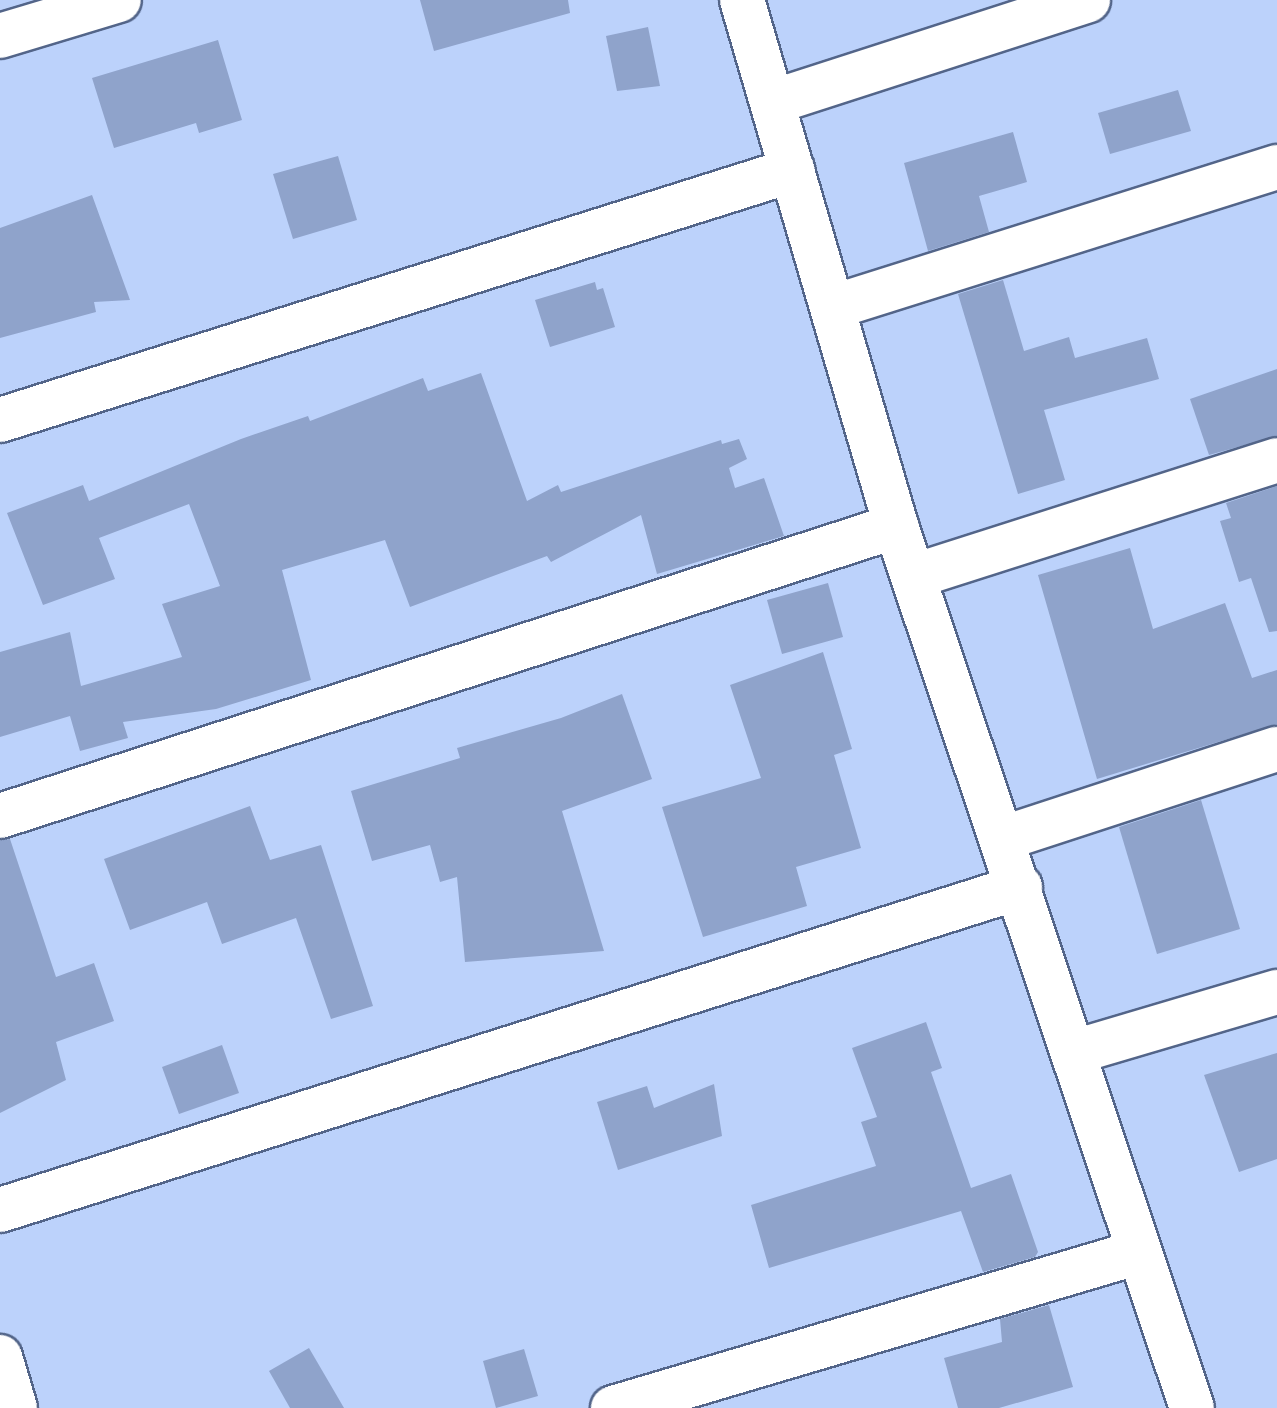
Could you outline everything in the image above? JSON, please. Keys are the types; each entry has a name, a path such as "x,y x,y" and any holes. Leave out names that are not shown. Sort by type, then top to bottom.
{"street":[{"path":"0,36 119,0"},
{"path":"742,0 896,526 1004,838 1192,1408"},
{"path":"773,102 1088,0"},
{"path":"833,307 1277,167"},
{"path":"0,420 793,170"},
{"path":"914,576 1277,460"},
{"path":"0,816 896,526"},
{"path":"1004,838 1277,749"},
{"path":"0,1210 1020,887"},
{"path":"1074,1052 1277,992"},
{"path":"613,1408 1139,1252"},
{"path":"0,1357 15,1408"}],"building":[{"path":"420,0 568,0 570,13 434,51"},
{"path":"648,27 660,86 617,91 606,36"},
{"path":"218,40 242,120 199,133 196,123 114,148 92,78"},
{"path":"1178,90 1191,131 1110,154 1098,113"},
{"path":"1013,132 1027,182 979,196 989,232 928,251 904,163"},
{"path":"338,156 357,220 293,239 273,174"},
{"path":"92,195 130,300 94,302 96,312 0,338 0,228"},
{"path":"1003,280 1024,351 1069,337 1075,358 1147,338 1159,379 1044,410 1065,480 1018,494 958,294"},
{"path":"595,282 597,290 603,288 615,327 550,347 535,300"},
{"path":"1277,369 1277,436 1209,455 1190,399"},
{"path":"481,373 527,501 558,485 561,492 721,440 722,444 739,439 747,459 729,468 735,488 764,478 784,536 657,574 641,515 551,562 547,556 410,607 385,540 282,570 311,680 216,709 123,722 128,738 80,751 70,716 0,737 0,652 70,632 81,686 182,657 162,604 220,586 189,504 99,538 115,579 43,605 7,513 83,485 89,501 241,439 308,416 310,421 423,378 428,391"},
{"path":"1277,486 1277,631 1269,632 1251,578 1239,582 1220,521 1231,518 1226,503"},
{"path":"1130,548 1153,629 1225,603 1252,678 1277,670 1277,724 1097,779 1038,575"},
{"path":"828,583 843,637 782,654 767,600"},
{"path":"823,652 852,749 834,755 861,848 796,867 807,906 703,937 662,807 761,778 730,685"},
{"path":"622,694 652,779 562,811 604,951 465,962 457,877 440,882 430,845 372,861 351,791 460,758 457,748 561,718"},
{"path":"1201,800 1240,929 1157,954 1119,827"},
{"path":"250,806 270,860 321,845 373,1006 331,1019 296,918 222,944 207,902 130,930 104,859"},
{"path":"10,839 56,977 94,963 114,1021 56,1042 66,1080 0,1113 0,840"},
{"path":"926,1022 942,1068 931,1072 971,1188 1011,1174 1038,1252 1035,1257 983,1272 961,1211 769,1268 751,1205 876,1166 861,1122 877,1117 852,1048"},
{"path":"222,1045 239,1093 179,1114 162,1067"},
{"path":"1277,1053 1277,1159 1239,1172 1204,1075"},
{"path":"714,1084 722,1136 618,1170 597,1102 647,1086 654,1108"},
{"path":"1049,1305 1073,1387 999,1408 958,1408 944,1358 1002,1342 1000,1319"},
{"path":"309,1348 344,1408 290,1408 269,1371"},
{"path":"524,1349 538,1396 496,1408 483,1361"}]}
